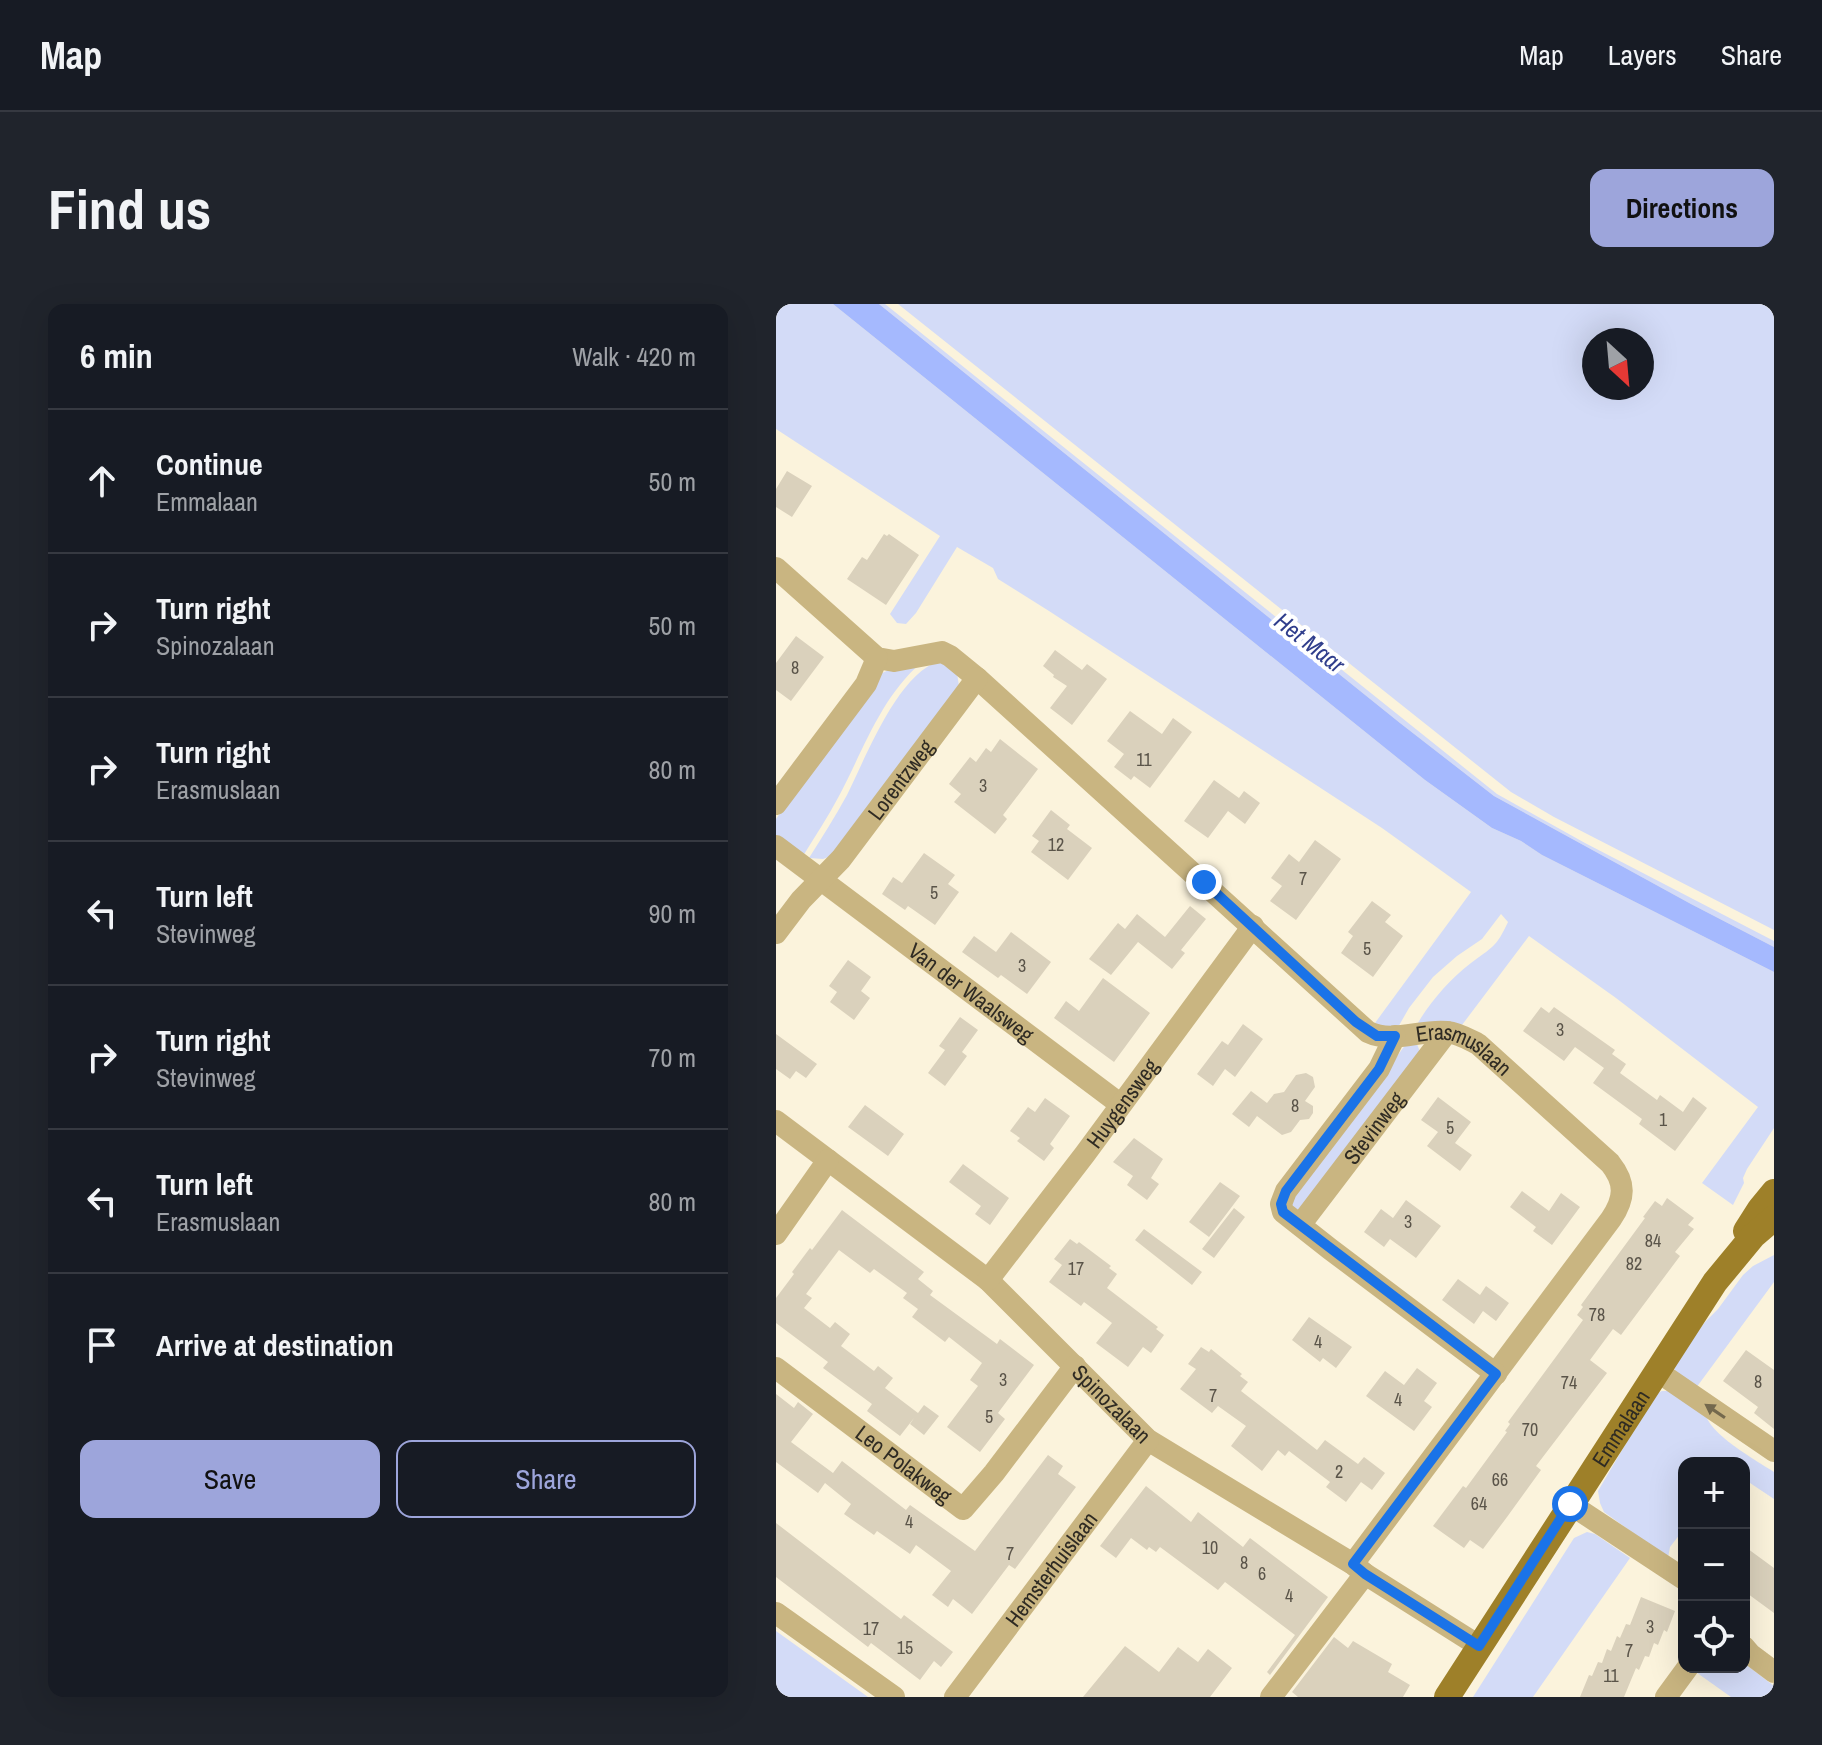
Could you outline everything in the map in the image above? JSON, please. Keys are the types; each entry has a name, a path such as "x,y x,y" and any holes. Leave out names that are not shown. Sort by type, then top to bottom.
{"main road":[{"name":"Emmalaan","path":"1715,1282 1725,1260 1774,1192"},
{"name":"Emmalaan","path":"1447,1697 1715,1282 1753,1236 1774,1218"}],"street":[{"path":"776,568 877,658 866,684 776,804"},
{"name":"Erasmuslaan","path":"877,658 894,661 942,652 950,656 1368,1032 1377,1036 1447,1032 1478,1044 1619,1174 1622,1197 1619,1207 1496,1374 1271,1697"},
{"name":"Lorentzweg","path":"776,933 801,900 841,859 977,678"},
{"path":"776,846 822,880"},
{"name":"Van der Waalsweg","path":"822,880 1120,1104"},
{"name":"Huygensweg","path":"988,1280 1253,926"},
{"name":"Stevinweg","path":"1300,1225 1447,1032"},
{"name":"Stevinweg","path":"1395,1036 1379,1069 1286,1191 1281,1204 1283,1212 1496,1374"},
{"name":"Spinozalaan","path":"776,1121 988,1280 1148,1440 1479,1646"},
{"path":"776,1234 828,1160"},
{"name":"Leo Polakweg","path":"776,1368 963,1509 1075,1366"},
{"path":"1657,1371 1774,1451"},
{"name":"Hemsterhuislaan","path":"955,1697 1148,1440"},
{"path":"1570,1504 1678,1575"},
{"path":"776,1613 894,1697"},
{"path":"1750,1654 1774,1672"},
{"path":"1666,1697 1684,1673"}],"shaded area":[{"path":"776,304 833,304 1425,780 1492,828 1774,972 1774,1128 1747,1169 1733,1205 1702,1183 1758,1107 1529,936 1462,1025 1416,1026 1448,984 1497,942 1508,922 1501,914 1482,939 1433,977 1397,1029 1385,1030 1375,1023 1471,892 1382,828 998,579 993,568 957,547 916,613 906,624 897,623 890,614 940,536 776,429"},
{"path":"879,304 885,304 1497,794 1774,941 1774,947 1494,796"},
{"path":"898,304 1774,304 1774,930 1511,792"},
{"path":"939,661 957,673 959,686 831,856 809,858 847,795 896,700 924,669"},
{"path":"921,663 884,708 835,804 803,856 776,835 776,819 880,674"},
{"path":"1406,1044 1417,1044 1420,1052 1298,1212 1288,1205"},
{"path":"1774,1255 1774,1282 1696,1388 1677,1375 1673,1365 1705,1322 1743,1275"},
{"path":"1670,1391 1705,1412 1715,1429 1750,1457 1678,1457 1678,1537 1670,1547 1668,1558 1604,1512 1598,1491 1655,1394"},
{"path":"1750,1457 1774,1472 1774,1499 1750,1483"},
{"path":"1587,1532 1595,1534 1630,1558 1533,1697 1473,1697 1574,1538"},
{"path":"776,1631 868,1697 776,1697"},
{"path":"1750,1668 1774,1686 1774,1697 1731,1697 1697,1673 1750,1673"}],"water":[{"path":"833,304 879,304 1494,796 1774,947 1774,972 1492,828 1425,780"}],"building":[{"path":"787,471 812,486 792,517 776,507 776,489"},
{"path":"884,534 889,534 919,555 886,605 847,579 862,557 867,560"},
{"path":"796,636 824,657 791,701 776,690 776,663"},
{"path":"1055,650 1082,670 1087,664 1107,679 1072,725 1050,708 1067,686 1043,666"},
{"path":"1130,711 1162,734 1173,718 1192,732 1150,788 1134,776 1131,780 1114,767 1124,754 1107,741"},
{"path":"1000,739 1038,769 1003,815 1007,819 995,834 954,802 961,794 949,784 970,757 976,762 986,748 991,752"},
{"path":"1214,780 1239,798 1244,791 1260,803 1245,824 1228,811 1208,838 1184,821"},
{"path":"1051,810 1070,825 1067,829 1092,848 1068,880 1031,852 1039,841 1032,836"},
{"path":"1315,840 1341,859 1296,920 1270,901 1282,886 1271,878 1289,854 1299,862"},
{"path":"924,853 955,875 948,884 959,892 935,925 908,906 905,910 882,894 893,877 902,883"},
{"path":"1372,901 1391,915 1385,922 1403,936 1373,977 1341,953 1353,936 1348,932"},
{"path":"1190,906 1206,919 1181,950 1185,953 1172,969 1138,942 1111,975 1089,959 1118,923 1125,929 1137,914 1165,937"},
{"path":"1011,932 1051,962 1027,994 962,952 974,936 996,952"},
{"path":"848,960 871,977 861,991 870,998 854,1020 830,1002 837,992 829,986"},
{"path":"1103,978 1150,1013 1114,1062 1054,1018 1066,1001 1079,1011"},
{"path":"1541,1007 1549,1013 1554,1007 1615,1050 1612,1054 1626,1064 1620,1073 1657,1100 1660,1095 1683,1112 1693,1097 1707,1108 1675,1151 1639,1124 1642,1119 1593,1083 1604,1068 1575,1047 1564,1061 1523,1031"},
{"path":"960,1017 978,1030 962,1052 967,1056 945,1086 928,1073 945,1050 939,1046"},
{"path":"1243,1024 1263,1039 1235,1077 1225,1069 1213,1086 1197,1074 1222,1041 1228,1045"},
{"path":"776,1034 817,1064 806,1078 796,1071 790,1079 776,1069"},
{"path":"1306,1073 1313,1077 1315,1087 1305,1101 1313,1106 1313,1113 1309,1119 1300,1120 1291,1132 1282,1135 1257,1116 1249,1127 1232,1114 1251,1091 1267,1103 1274,1094 1284,1092 1296,1075"},
{"path":"1438,1097 1471,1122 1455,1143 1472,1155 1460,1171 1427,1146 1438,1132 1421,1120"},
{"path":"1045,1098 1070,1116 1050,1144 1054,1148 1044,1161 1017,1141 1020,1138 1010,1131 1028,1107 1035,1112"},
{"path":"865,1105 904,1134 888,1156 848,1127"},
{"path":"1134,1138 1163,1159 1151,1178 1159,1184 1147,1200 1127,1185 1133,1176 1113,1162"},
{"path":"963,1164 1009,1198 990,1225 975,1214 981,1206 949,1182"},
{"path":"1220,1182 1240,1196 1209,1237 1189,1222"},
{"path":"1522,1191 1549,1211 1561,1193 1580,1207 1552,1245 1533,1231 1536,1227 1510,1207"},
{"path":"1667,1198 1694,1218 1688,1225 1694,1229 1675,1252 1680,1256 1621,1335 1613,1329 1590,1360 1607,1373 1536,1466 1541,1470 1507,1517 1483,1549 1470,1540 1464,1548 1433,1526 1463,1486 1466,1488 1507,1432 1508,1422 1583,1320 1577,1315 1583,1307 1581,1305 1643,1217 1655,1201 1662,1206"},
{"path":"1406,1200 1441,1226 1416,1258 1390,1239 1384,1247 1364,1232 1381,1209 1393,1218"},
{"path":"1234,1208 1245,1217 1214,1258 1202,1249"},
{"path":"842,1210 924,1272 918,1279 933,1291 930,1295 997,1344 1000,1339 1034,1365 998,1413 1005,1419 980,1452 947,1427 978,1386 970,1380 982,1363 949,1337 945,1342 912,1317 918,1309 903,1298 907,1293 874,1269 870,1273 839,1250 806,1294 812,1298 804,1308 830,1328 835,1322 850,1334 841,1346 874,1371 878,1366 893,1378 885,1388 918,1413 924,1405 939,1416 924,1435 910,1424 914,1418 900,1436 884,1424 867,1411 872,1404 823,1368 828,1362 776,1323 776,1298 810,1248 812,1250"},
{"path":"1144,1229 1202,1272 1192,1285 1135,1240"},
{"path":"1070,1239 1077,1244 1079,1242 1111,1266 1109,1268 1117,1274 1107,1288 1164,1335 1151,1353 1143,1347 1128,1367 1096,1343 1112,1323 1084,1302 1081,1306 1049,1282 1062,1265 1054,1259"},
{"path":"1458,1279 1480,1295 1486,1286 1509,1303 1496,1321 1483,1311 1474,1324 1442,1300"},
{"path":"1309,1317 1352,1347 1336,1368 1323,1358 1320,1362 1292,1340"},
{"path":"1201,1347 1209,1352 1211,1349 1242,1374 1240,1376 1248,1382 1241,1391 1317,1450 1325,1440 1358,1464 1364,1457 1385,1473 1372,1490 1361,1482 1346,1502 1326,1487 1330,1482 1289,1451 1285,1456 1278,1450 1262,1471 1231,1446 1246,1426 1218,1406 1212,1413 1180,1389 1196,1369 1188,1364"},
{"path":"1746,1350 1774,1370 1774,1429 1754,1413 1758,1407 1723,1381"},
{"path":"1417,1368 1437,1383 1424,1401 1432,1407 1414,1431 1366,1396 1385,1371 1404,1385"},
{"path":"776,1394 794,1408 798,1402 813,1414 791,1442 833,1473 842,1461 906,1510 910,1505 975,1551 1048,1455 1063,1466 1058,1474 1076,1487 1015,1569 1009,1565 972,1614 953,1599 948,1607 932,1595 951,1571 916,1545 910,1554 877,1531 874,1535 844,1514 851,1504 825,1483 818,1493 776,1462"},
{"path":"1146,1486 1191,1522 1198,1512 1243,1547 1250,1538 1328,1597 1270,1675 1267,1672 1295,1635 1225,1582 1218,1590 1160,1547 1156,1552 1149,1547 1147,1550 1131,1538 1116,1558 1100,1546"},
{"path":"776,1523 901,1619 904,1615 953,1652 941,1667 934,1661 920,1680 871,1643 868,1647 776,1577"},
{"path":"1750,1550 1774,1568 1774,1613 1750,1595"},
{"path":"1641,1597 1675,1611 1667,1632 1664,1630 1658,1645 1654,1643 1649,1657 1645,1656 1639,1670 1636,1668 1624,1697 1580,1697 1589,1675 1592,1676 1598,1662 1602,1663 1607,1649 1611,1651 1617,1636 1620,1638 1626,1624 1630,1625"},
{"path":"1334,1637 1348,1648 1353,1641 1392,1664 1388,1672 1410,1685 1403,1697 1298,1697 1292,1692"},
{"path":"1125,1646 1159,1672 1178,1647 1198,1662 1208,1649 1232,1668 1210,1697 1083,1697"}],"route":[{"path":"1204,882 1368,1032 1377,1036 1395,1036 1379,1069 1286,1191 1281,1204 1283,1212 1496,1374 1353,1564 1479,1646 1570,1504"}],"water label":[{"name":"Het Maar","path":"1310,642"}]}
